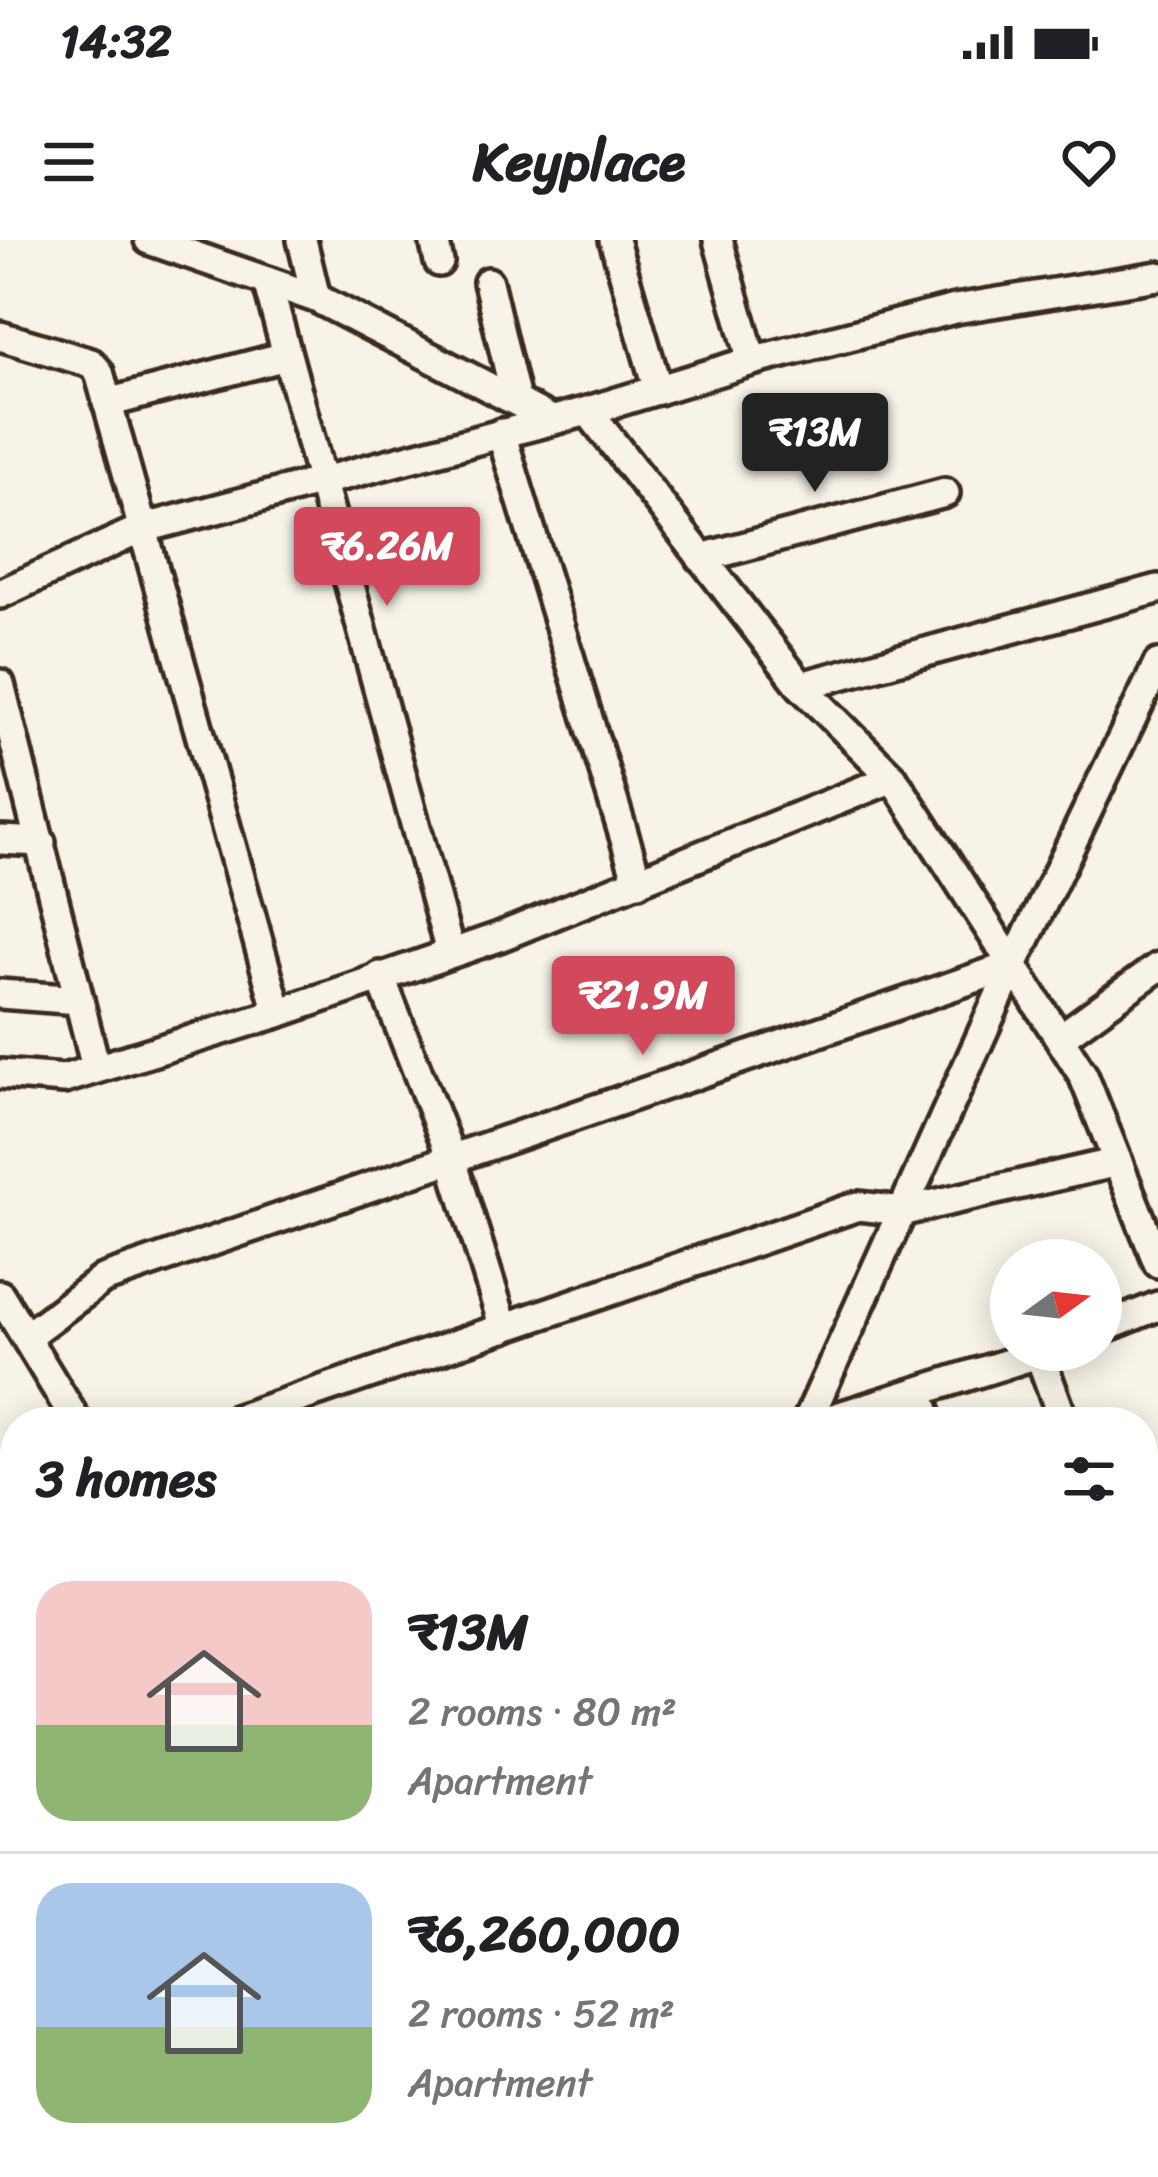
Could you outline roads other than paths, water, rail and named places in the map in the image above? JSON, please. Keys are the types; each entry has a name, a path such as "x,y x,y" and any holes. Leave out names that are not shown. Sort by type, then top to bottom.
{"street":[{"path":"149,240 316,298 552,420"},
{"path":"302,240 316,298"},
{"path":"614,240 658,390"},
{"path":"718,240 752,361"},
{"path":"0,594 141,529 587,411 752,361 955,310 1158,276"},
{"path":"267,281 450,952"},
{"path":"488,282 517,400"},
{"path":"0,336 91,363 107,404 278,1013"},
{"path":"107,404 286,356"},
{"path":"587,411 801,686 893,778 1083,1075 1118,1162 1151,1224 1158,1263"},
{"path":"501,433 638,882"},
{"path":"701,558 945,493"},
{"path":"801,686 1158,589"},
{"path":"814,1407 1013,965 1158,664"},
{"path":"0,684 96,1068"},
{"path":"0,1074 64,1079 278,1013 638,882 893,778"},
{"path":"0,841 41,842"},
{"path":"27,1336 103,1279 1013,965"},
{"path":"1060,1038 1158,967"},
{"path":"380,976 451,1157 504,1328"},
{"path":"0,994 79,1000"},
{"path":"273,1407 858,1206 904,1211 1118,1162"},
{"path":"0,1295 68,1407"},
{"path":"1122,1321 1158,1306"},
{"path":"872,1407 990,1370"},
{"path":"1049,1371 1060,1407"},
{"path":"919,1393 923,1407"}]}
